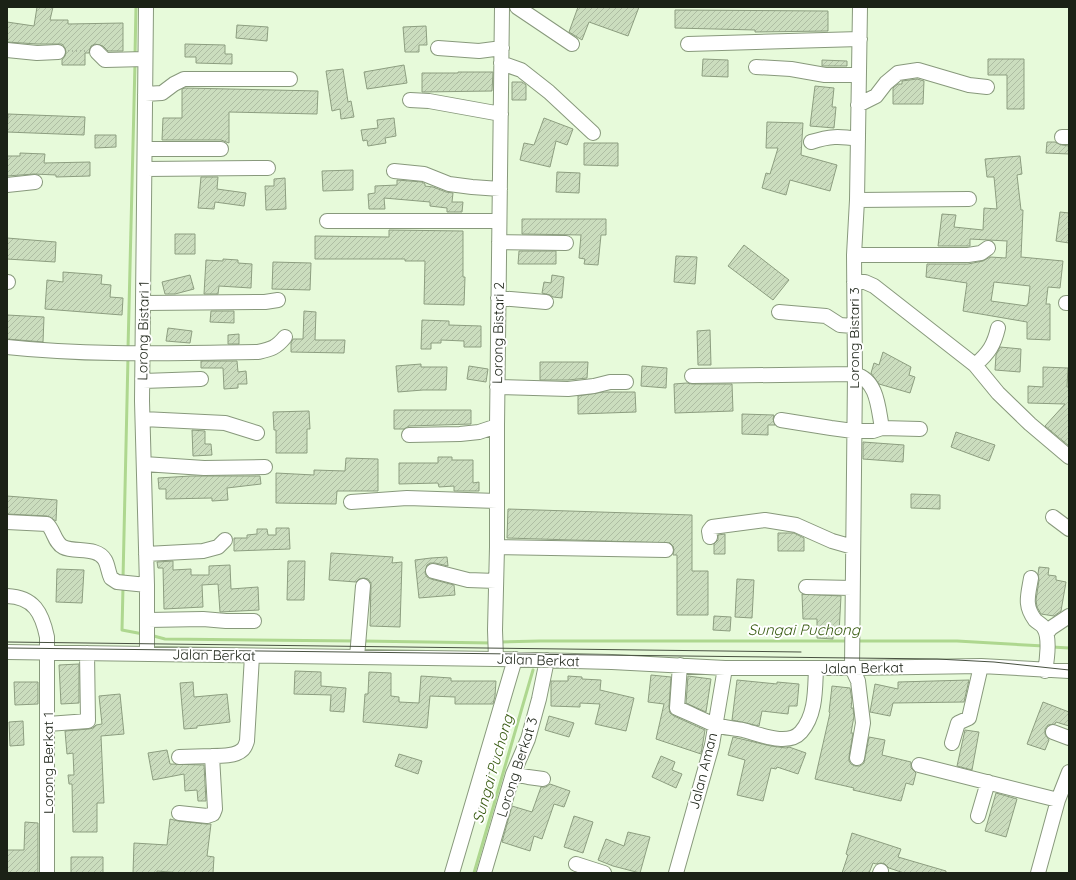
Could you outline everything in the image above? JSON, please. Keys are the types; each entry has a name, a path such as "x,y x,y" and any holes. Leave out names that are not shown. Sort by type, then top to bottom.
{"street":[{"name":"Lorong Bistari 1","path":"146,7 142,59 145,94 144,303 139,354 143,381 148,623 147,649"},
{"name":"Lorong Bistari 2","path":"496,654 497,387 502,7"},
{"path":"517,7 572,44"},
{"name":"Lorong Bistari 3","path":"857,758 862,723 858,681 852,668 852,588 853,430 855,374 854,255 858,200 860,7"},
{"path":"688,44 860,39"},
{"path":"438,48 479,51 502,48"},
{"path":"7,50 37,53 58,52"},
{"path":"97,52 105,60 142,59"},
{"path":"502,64 521,70 548,92 593,133"},
{"path":"756,67 791,69 825,74 859,75"},
{"path":"858,105 876,96 886,83 898,73 918,70 969,85 987,87"},
{"path":"145,94 162,93 184,79 290,79"},
{"path":"410,100 429,101 501,114"},
{"path":"811,142 840,136 858,138"},
{"path":"145,149 221,149"},
{"path":"145,169 268,168"},
{"path":"394,171 424,174 449,184 472,188 500,189"},
{"path":"7,185 35,182"},
{"path":"858,200 969,199"},
{"path":"327,221 500,221"},
{"path":"499,242 566,243"},
{"path":"854,255 968,255 981,253 988,248"},
{"path":"854,282 865,282 874,286 976,364 998,393 1030,424 1069,457"},
{"path":"498,298 546,302"},
{"path":"144,303 265,302 278,300"},
{"path":"779,312 826,316 840,325 854,326"},
{"path":"976,364 987,355 995,339 998,328"},
{"path":"7,348 47,352 139,354 258,352 272,349 285,337"},
{"path":"692,376 855,374 863,376 870,383 877,398 882,428"},
{"path":"143,381 201,379"},
{"path":"497,387 568,389 594,386 610,382 626,382"},
{"path":"143,419 225,423 257,433"},
{"path":"781,420 853,430 873,431 882,428 920,429"},
{"path":"409,435 460,434 479,432 497,426"},
{"path":"144,464 204,468 265,467"},
{"path":"351,502 407,498 497,501"},
{"path":"1053,517 1069,529"},
{"path":"710,537 712,527 766,520 796,525 832,541 853,547"},
{"path":"7,522 47,524 51,527 56,540 62,546 71,550 86,550 102,556 106,560 110,578 117,582 147,585"},
{"path":"146,554 203,551 218,547 225,540"},
{"path":"497,547 666,550"},
{"path":"433,571 468,580 496,581"},
{"path":"1031,578 1027,604 1030,612 1037,622 1044,626 1047,636 1045,671"},
{"path":"358,648 363,586"},
{"path":"806,587 852,588"},
{"name":"Lorong Berkat 1","path":"7,596 16,596 35,606 45,627 47,637 47,873"},
{"path":"1047,636 1051,628 1069,616"},
{"path":"148,623 203,619 254,621"},
{"name":"Jalan Berkat","path":"7,652 87,654 147,649 252,656 358,648 496,654 515,659 725,668 981,666 1069,672"},
{"path":"48,724 88,721 87,654"},
{"path":"179,757 212,756 237,753 245,746 252,656"},
{"path":"452,873 515,659"},
{"name":"Lorong Berkat 3","path":"484,873 513,774 528,739 548,660"},
{"path":"680,665 677,708 715,725 772,739 789,739 800,734 808,722 814,702 816,668"},
{"path":"952,743 958,723 968,718 981,666"},
{"name":"Jalan Aman","path":"677,873 712,745 725,668"},
{"path":"1053,732 1069,738"},
{"path":"178,813 207,816 213,814 215,809 212,756"},
{"path":"919,765 1058,800"},
{"path":"1038,873 1058,800 1069,772"},
{"path":"513,774 543,779"},
{"path":"978,816 988,782"},
{"path":"576,864 604,873"}],"path":[{"path":"58,52 97,52"}],"building":[{"path":"37,7 53,7 50,20 68,20 68,24 123,23 123,51 108,51 103,46 95,44 91,46 89,53 85,53 85,65 62,65 62,60 66,52 62,44 7,42 7,22 34,26"},
{"path":"578,7 639,7 628,36 589,22 582,40 569,32"},
{"path":"675,10 828,11 828,31 755,32 755,30 675,28"},
{"path":"237,25 268,27 267,41 236,38"},
{"path":"426,26 427,45 419,45 419,52 405,52 403,27"},
{"path":"185,44 225,45 225,54 232,54 232,64 196,63 196,57 185,57"},
{"path":"703,59 728,60 728,77 702,76"},
{"path":"988,59 1024,59 1024,109 1007,109 1007,75 988,75"},
{"path":"822,60 847,61 847,66 822,66"},
{"path":"404,65 407,83 367,89 364,72"},
{"path":"343,69 348,102 351,101 354,117 341,119 340,109 332,111 326,71"},
{"path":"493,72 492,91 422,92 422,73"},
{"path":"917,79 924,81 923,104 893,104 893,88 898,84 902,84 902,81"},
{"path":"512,82 522,82 526,85 526,100 512,100"},
{"path":"815,86 834,88 832,107 836,107 834,128 810,126"},
{"path":"182,89 318,91 317,114 229,112 229,143 221,140 162,140 163,118 182,118"},
{"path":"8,114 85,117 84,135 7,132"},
{"path":"394,118 396,136 385,138 386,143 368,146 367,140 363,141 361,130 378,128 377,120"},
{"path":"544,118 573,129 567,145 556,141 550,167 520,160 524,143 534,145"},
{"path":"767,122 803,123 801,155 837,165 830,191 790,180 786,195 762,188 766,173 770,174 778,148 766,148"},
{"path":"95,135 116,135 116,147 95,148"},
{"path":"1047,142 1055,142 1069,146 1069,154 1046,153"},
{"path":"584,143 618,143 618,166 584,165"},
{"path":"20,153 45,154 44,163 90,162 90,176 56,177 56,175 34,174 7,176 7,156 20,156"},
{"path":"1020,156 1022,174 1017,175 1021,210 1023,210 1021,257 1063,261 1060,288 1048,287 1046,304 1050,304 1050,340 1027,339 1027,322 963,311 967,283 926,277 927,264 968,264 983,261 990,257 1006,258 1007,241 970,239 970,246 938,246 942,214 956,215 954,227 983,230 984,208 997,209 994,177 987,177 985,159","holes":["994,282 1030,286 1027,306 991,301"]},
{"path":"353,170 353,190 323,191 322,171"},
{"path":"557,172 580,173 579,193 556,192"},
{"path":"201,177 218,177 217,189 246,193 244,206 215,202 214,209 198,208"},
{"path":"285,178 286,209 266,210 265,186 274,186 274,179"},
{"path":"397,180 422,182 425,186 453,193 452,202 463,202 462,212 447,212 447,208 430,206 430,202 384,198 385,209 369,209 368,194 375,193 375,186 397,185"},
{"path":"1060,212 1069,213 1069,243 1056,241"},
{"path":"522,219 606,219 606,235 601,235 598,265 584,264 585,259 579,258 581,235 522,234"},
{"path":"389,230 463,231 463,277 465,277 464,305 424,304 425,261 405,261 405,259 315,259 315,236 389,237"},
{"path":"175,234 195,234 195,254 175,254"},
{"path":"7,238 56,242 55,262 7,259"},
{"path":"744,245 789,280 773,300 728,266"},
{"path":"519,251 556,251 556,264 518,264"},
{"path":"676,256 697,257 695,284 674,282"},
{"path":"223,259 238,260 238,263 252,264 251,288 219,286 218,294 204,294 206,260 223,261"},
{"path":"273,262 311,263 310,290 272,289"},
{"path":"63,272 102,275 101,284 111,285 110,297 123,298 122,315 45,309 47,280 63,282"},
{"path":"190,275 194,289 175,294 165,294 162,282"},
{"path":"552,275 564,277 562,298 553,297 542,293 544,282 551,283"},
{"path":"211,311 234,311 234,323 210,322"},
{"path":"304,311 316,312 315,340 345,340 344,353 291,352 291,343 293,339 303,339"},
{"path":"7,315 44,317 43,342 7,339"},
{"path":"422,320 449,321 449,325 481,326 481,347 464,347 464,341 441,340 441,343 431,343 431,349 421,349"},
{"path":"168,328 192,331 190,343 166,341"},
{"path":"710,330 711,365 698,365 697,331"},
{"path":"239,334 239,344 228,344 228,335"},
{"path":"1000,347 1021,349 1020,372 995,370 996,355"},
{"path":"883,352 911,367 909,375 915,377 910,393 879,384 871,373 874,363 879,365"},
{"path":"201,361 237,361 238,372 246,371 247,384 238,384 238,388 224,389 223,368 201,368"},
{"path":"540,362 588,362 587,378 540,380"},
{"path":"421,364 421,367 447,367 446,390 398,392 396,366"},
{"path":"469,366 488,369 486,382 467,379"},
{"path":"642,366 667,368 666,388 641,386"},
{"path":"1043,367 1068,368 1067,387 1069,387 1069,446 1045,426 1065,404 1028,403 1028,386 1043,387"},
{"path":"674,384 732,384 733,411 675,413"},
{"path":"603,392 635,392 636,412 578,414 578,396"},
{"path":"394,410 471,410 471,424 409,426 404,429 394,429"},
{"path":"309,411 310,429 307,429 307,453 276,453 276,430 274,430 273,412"},
{"path":"742,414 774,415 773,419 775,425 768,425 768,435 742,434"},
{"path":"192,430 205,431 205,444 211,444 212,455 193,456"},
{"path":"956,432 995,445 989,461 951,447"},
{"path":"863,442 904,445 903,462 863,459"},
{"path":"438,457 452,457 452,460 473,460 473,483 479,482 479,491 454,491 454,486 439,487 438,483 399,484 399,463 438,463"},
{"path":"346,458 378,459 378,491 337,491 336,504 276,503 276,473 314,475 314,470 345,471"},
{"path":"191,476 260,476 261,484 227,488 228,500 212,501 212,498 166,499 166,489 159,489 158,478"},
{"path":"911,494 940,495 940,509 911,508"},
{"path":"7,496 57,500 56,521 47,516 7,514"},
{"path":"508,509 692,515 692,571 708,571 708,615 677,615 677,555 673,555 673,546 670,543 507,538"},
{"path":"276,528 289,528 290,549 234,551 234,538 247,538 247,535 257,534 257,529 267,529 268,535 276,535"},
{"path":"778,533 794,533 804,538 804,551 778,551"},
{"path":"725,534 725,554 714,554 714,544 718,540 718,535"},
{"path":"331,553 393,557 392,563 402,562 400,627 370,626 371,583 368,579 363,578 356,582 329,580"},
{"path":"447,557 448,566 430,563 427,565 425,573 427,577 431,579 454,585 455,595 419,598 415,560"},
{"path":"173,561 173,570 191,569 191,575 209,575 209,566 230,565 231,589 258,587 259,610 220,612 218,584 202,585 203,607 164,609 163,568 158,568 157,562"},
{"path":"288,561 305,561 304,600 287,600"},
{"path":"1039,567 1049,568 1048,575 1056,576 1056,580 1066,582 1061,611 1054,616 1041,614 1037,607 1036,600"},
{"path":"57,569 84,570 82,603 56,602"},
{"path":"737,579 754,580 752,618 735,617"},
{"path":"802,594 841,596 839,633 833,633 833,639 817,638 817,619 803,619"},
{"path":"714,616 731,617 730,631 713,630"},
{"path":"79,664 79,703 61,704 59,665"},
{"path":"295,671 321,672 321,686 346,688 344,712 330,711 331,695 294,694"},
{"path":"369,672 391,673 391,696 399,697 399,702 419,703 421,676 451,678 451,681 496,681 495,696 493,704 455,704 455,697 430,696 427,728 363,722 365,694 368,694"},
{"path":"651,675 671,677 670,713 705,730 701,754 656,739 664,704 648,702"},
{"path":"568,676 582,677 582,679 601,680 600,690 634,698 626,731 595,724 600,704 580,703 580,707 551,706 551,681 568,681"},
{"path":"688,676 711,679 706,712 686,703"},
{"path":"737,680 777,684 777,682 799,684 797,706 789,706 788,714 762,711 759,726 732,720"},
{"path":"969,680 964,702 893,703 890,716 870,712 875,684 898,689 898,682"},
{"path":"14,682 38,682 38,704 15,705"},
{"path":"193,682 194,697 227,694 230,722 184,729 180,683"},
{"path":"832,686 850,688 852,700 851,708 853,708 854,716 849,757 851,764 860,766 864,763 869,737 885,740 882,755 911,762 911,768 916,773 913,785 906,783 901,801 853,790 854,788 815,779 830,713"},
{"path":"120,694 124,734 101,736 104,803 97,803 97,832 73,832 72,784 69,784 68,775 74,775 73,753 67,754 65,731 89,729 96,725 102,724 99,696"},
{"path":"1043,702 1069,712 1069,726 1056,722 1055,724 1048,725 1045,729 1045,734 1049,740 1045,750 1027,744"},
{"path":"549,716 574,723 569,737 545,730"},
{"path":"23,721 24,745 10,746 9,722"},
{"path":"965,730 979,732 972,770 957,766"},
{"path":"733,737 771,746 789,747 806,753 798,774 777,767 776,769 771,768 763,801 737,795 745,760 728,755"},
{"path":"167,750 170,764 204,765 206,801 198,801 197,790 185,791 184,774 153,780 148,753"},
{"path":"399,754 422,761 418,774 395,766"},
{"path":"661,756 675,762 672,770 682,774 676,788 652,777"},
{"path":"550,784 570,791 564,807 554,804 542,839 534,836 530,851 502,842 512,806 532,812 541,787 546,787"},
{"path":"996,793 1017,799 1006,837 985,831"},
{"path":"574,816 593,822 583,853 564,847"},
{"path":"170,819 211,824 207,856 214,857 213,873 157,871 157,873 133,873 134,843 167,845"},
{"path":"25,822 38,823 38,873 7,873 7,850 24,850"},
{"path":"628,832 650,837 640,873 613,866 598,860 606,839 624,846"},
{"path":"852,833 901,849 898,857 946,871 946,873 904,873 889,868 885,864 873,863 869,873 842,873 848,855 846,854"},
{"path":"71,857 103,857 103,873 71,873"}],"waterway":[{"path":"135,55 136,7"},
{"path":"128,349 135,63"},
{"path":"123,579 128,357"},
{"path":"123,587 122,630 143,634"},
{"path":"150,635 165,639 355,641"},
{"path":"362,641 493,643"},
{"name":"Sungai Puchong","path":"500,642 848,641"},
{"name":"Sungai Puchong","path":"856,641 957,641 1044,646"},
{"name":"Sungai Puchong","path":"1052,647 1069,648"},
{"name":"Sungai Puchong","path":"474,873 533,670"}],"tram line":[{"path":"7,642 801,652"},
{"path":"7,648 937,659 994,662 1069,670"}]}
